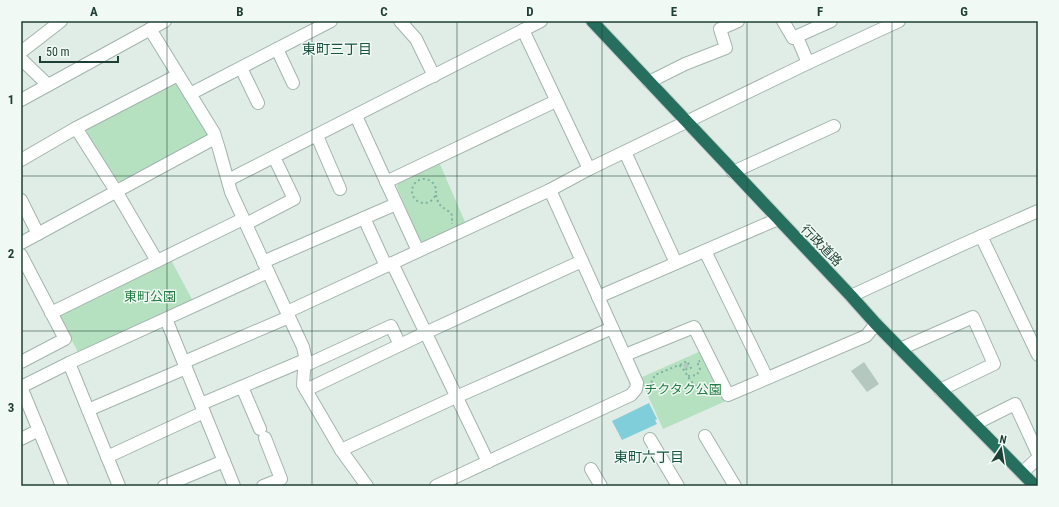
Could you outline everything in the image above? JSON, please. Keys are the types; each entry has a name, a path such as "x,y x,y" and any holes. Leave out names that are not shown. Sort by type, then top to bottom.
{"highway":[{"name":"行政道路","path":"592,21 876,324 1035,486"}],"street":[{"path":"21,52 61,21"},
{"path":"21,100 165,21"},
{"path":"190,94 331,21"},
{"path":"400,21 416,40 434,76"},
{"path":"228,180 541,21"},
{"path":"649,82 685,64 726,48 720,29 738,21"},
{"path":"784,21 793,38 831,21"},
{"path":"88,410 185,365 418,251 550,190 589,169 808,63 899,21"},
{"path":"150,30 214,133 220,148 231,192 303,347 305,356 303,385 342,450 366,486"},
{"path":"523,30 589,169"},
{"path":"796,37 808,63"},
{"path":"277,49 293,83"},
{"path":"21,59 48,85"},
{"path":"241,68 258,102"},
{"path":"21,160 76,128 178,75"},
{"path":"386,182 556,100"},
{"path":"356,116 418,251"},
{"path":"733,172 834,126"},
{"path":"76,128 116,191 157,261"},
{"path":"317,136 340,189"},
{"path":"21,243 216,138"},
{"path":"624,152 676,263"},
{"path":"51,313 157,261 294,198 274,157"},
{"path":"436,486 631,395 636,389 637,383 625,355 550,190"},
{"path":"21,200 38,234"},
{"path":"62,486 21,387 69,363 166,319 364,218 396,204"},
{"path":"851,296 1038,211"},
{"path":"364,218 425,333 488,462"},
{"path":"598,297 778,219"},
{"path":"982,236 1038,355"},
{"path":"705,251 768,378"},
{"path":"21,255 65,339 21,362"},
{"path":"306,390 425,333 582,261"},
{"path":"900,349 973,318 994,364 940,390"},
{"path":"166,319 234,486"},
{"path":"625,355 694,327 728,395 866,336 876,324"},
{"path":"107,457 242,387 305,363 391,326 400,345"},
{"path":"342,450 456,397 612,328"},
{"path":"69,363 119,486"},
{"path":"242,387 281,479 263,486"},
{"path":"975,424 1015,404 1038,454"},
{"path":"21,439 39,430"},
{"path":"705,436 735,486"},
{"path":"650,439 678,486"},
{"path":"1022,472 1038,458"},
{"path":"164,486 224,460"},
{"path":"591,469 601,486"}],"path":[{"path":"436,194 433,200 421,203 413,195 413,187 418,180 425,179 429,180 435,185 439,204 448,210 452,215 453,235"},
{"path":"688,376 697,375 700,369 697,362 709,357"},
{"path":"636,389 649,384 654,375 687,361 691,368 684,371"},
{"path":"679,365 691,381 696,386 702,388 711,383 718,375"}],"green space":[{"path":"174,82 179,83 209,133 208,138 124,182 118,181 86,133 87,128"},
{"path":"439,162 466,224 426,242 420,241 397,187 398,181"},
{"name":"東町公園","path":"171,260 194,303 79,354 58,314"},
{"name":"チクタク公園","path":"703,350 726,401 663,429 640,378"}],"water":[{"path":"649,403 657,419 655,420 657,424 622,440 612,421"}],"building":[{"path":"864,362 879,384 867,392 851,371"},
{"path":"687,363 689,367 685,369 683,365"}],"district":[{"name":"東町三丁目","path":"337,49"},
{"name":"東町六丁目","path":"649,457"}]}
